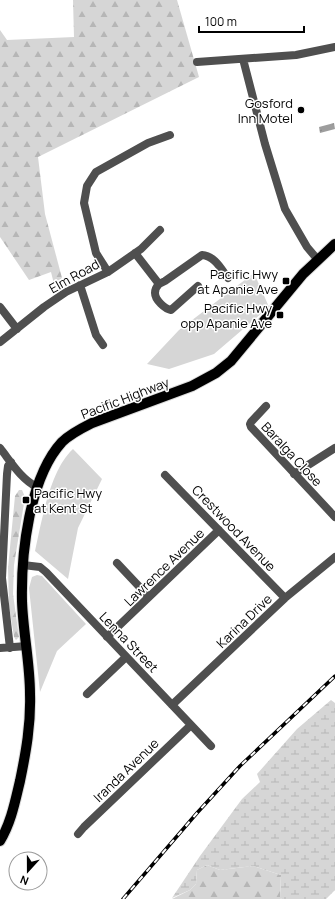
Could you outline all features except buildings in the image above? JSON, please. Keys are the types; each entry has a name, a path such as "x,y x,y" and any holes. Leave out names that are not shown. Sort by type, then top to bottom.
{"main road":[{"name":"Pacific Highway","path":"0,841 13,811 27,742 30,696 27,646 22,602 23,565 37,487 49,462 62,442 92,422 192,386 216,373 231,361 303,274 335,244"}],"street":[{"path":"197,62 296,55 335,47"},
{"path":"243,59 265,144 285,209 307,246 318,260"},
{"path":"108,272 96,253 84,203 87,186 96,172 148,143 170,135"},
{"name":"Elm Road","path":"0,342 66,292 108,272 141,249 160,230"},
{"path":"135,253 159,284"},
{"path":"198,286 171,310 156,298 155,294 159,284 202,254 214,260 228,278"},
{"path":"80,285 96,335 103,345"},
{"path":"0,307 17,329"},
{"name":"Baralga Close","path":"266,406 251,422 251,427 335,517"},
{"path":"0,448 29,483 37,487"},
{"path":"294,474 335,448"},
{"path":"10,648 3,593 2,564 8,466 11,462"},
{"name":"Crestwood Avenue","path":"165,474 285,598"},
{"name":"Lawrence Avenue","path":"107,637 219,530"},
{"name":"Karina Drive","path":"172,705 285,598 335,557"},
{"path":"117,563 150,597"},
{"name":"Lenna Street","path":"23,565 40,567 46,572 211,746"},
{"path":"0,648 27,646"},
{"path":"87,694 126,657"},
{"name":"Iranda Avenue","path":"78,834 191,725"}],"green space":[{"path":"73,0 177,0 199,77 38,157 45,214 62,278 54,284 51,272 29,280 0,237 0,30 7,40 74,37"},
{"path":"254,273 269,307 214,354 169,369 147,364 179,330"},
{"path":"73,449 102,479 78,528 68,579 35,551 44,511 53,482 58,469"},
{"path":"19,490 22,490 25,497 14,565 13,594 19,637 16,640 14,637 9,606 8,568 15,496"},
{"path":"37,575 42,576 86,624 57,651 40,692 29,588 32,577"},
{"path":"331,700 335,703 335,890 326,899 282,899 280,898 281,875 253,866 220,870 207,865 197,870 196,884 190,890 172,898 200,856 242,799 260,782 257,774 297,729"},
{"path":"207,865 220,870 253,866 281,875 280,898 282,899 172,899 190,890 196,884 197,870"}],"water":[{"path":"334,123 335,129 320,133 319,127"}],"railway":[{"path":"123,899 197,813 240,766 335,676"}],"place":[{"name":"Gosford Inn Motel","path":"301,110"},
{"name":"Pacific Hwy at Apanie Ave","path":"286,281"},
{"name":"Pacific Hwy opp Apanie Ave","path":"280,315"},
{"name":"Pacific Hwy at Kent St","path":"26,500"}]}
